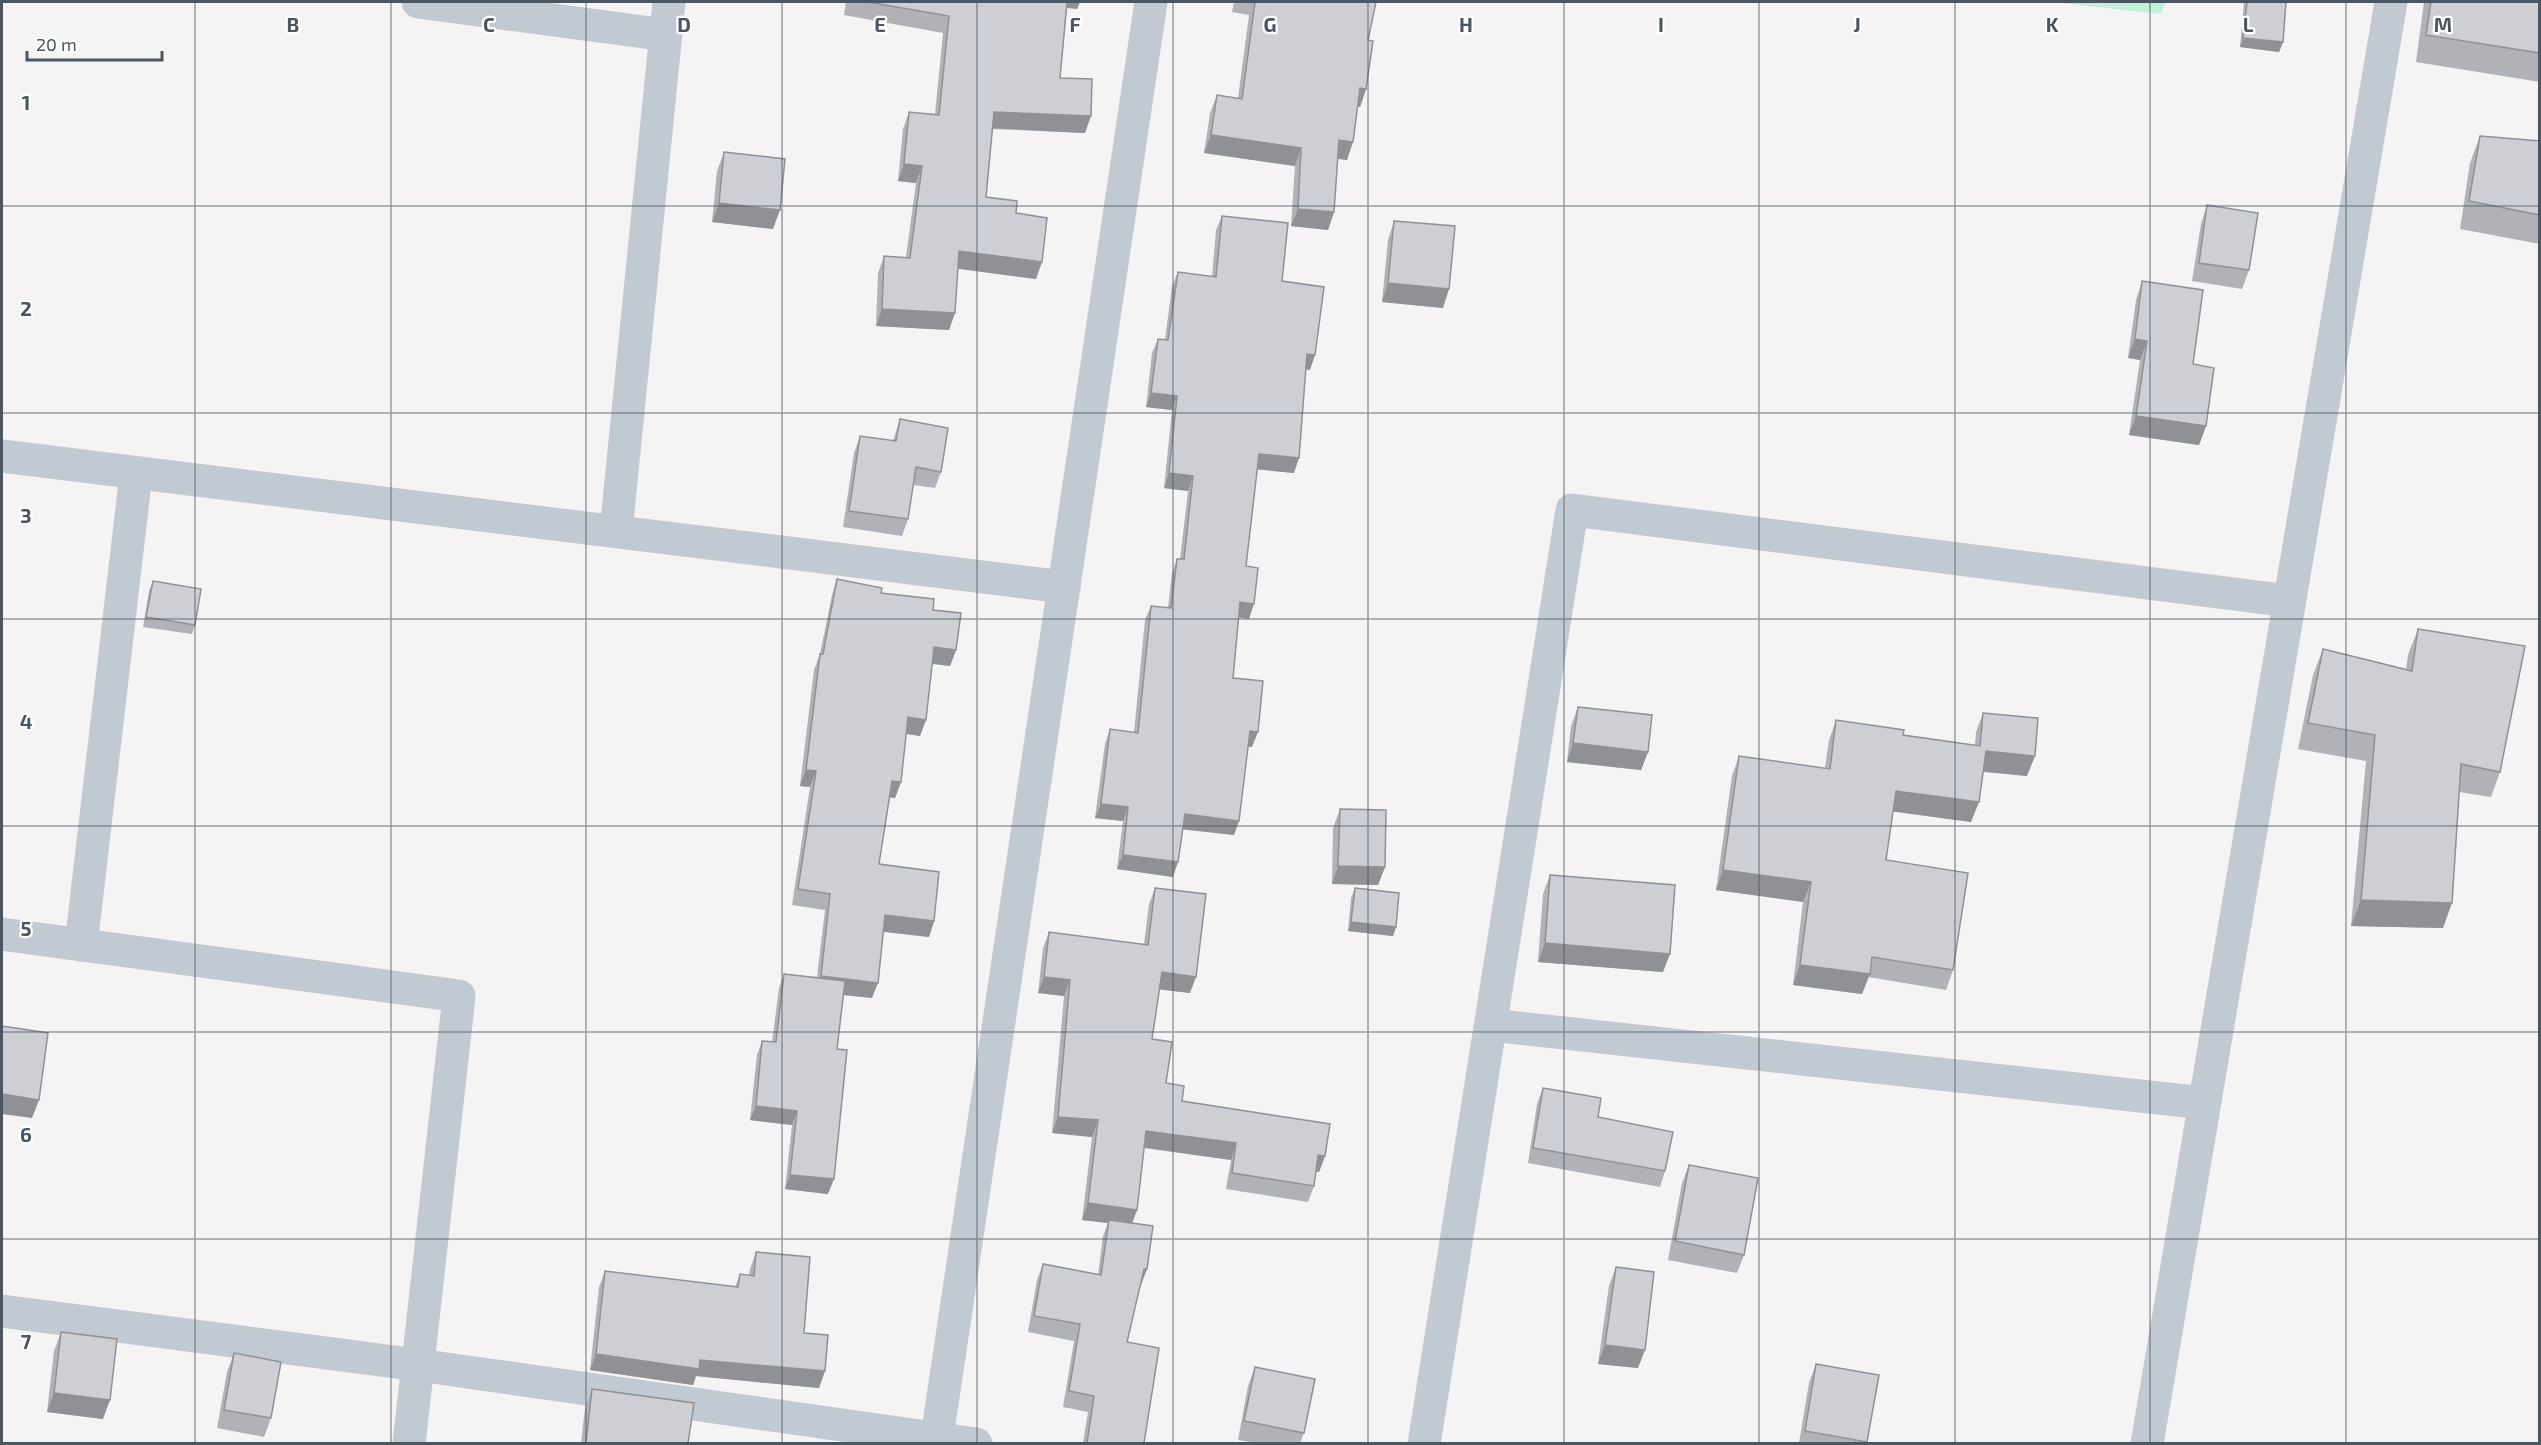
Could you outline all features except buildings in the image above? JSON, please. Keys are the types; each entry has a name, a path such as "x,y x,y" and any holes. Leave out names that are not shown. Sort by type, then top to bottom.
{"street":[{"path":"418,2 666,35"},
{"path":"616,531 669,2"},
{"path":"936,1441 1151,2"},
{"path":"2147,1443 2391,2"},
{"path":"2,456 1064,588"},
{"path":"81,945 136,474"},
{"path":"1424,1443 1572,510 2289,601"},
{"path":"2,934 459,996 409,1443"},
{"path":"1491,1025 2204,1103"},
{"path":"2,1311 418,1365 936,1441 976,1443"}],"green space":[{"path":"2052,2 2166,2 2160,14"}]}
